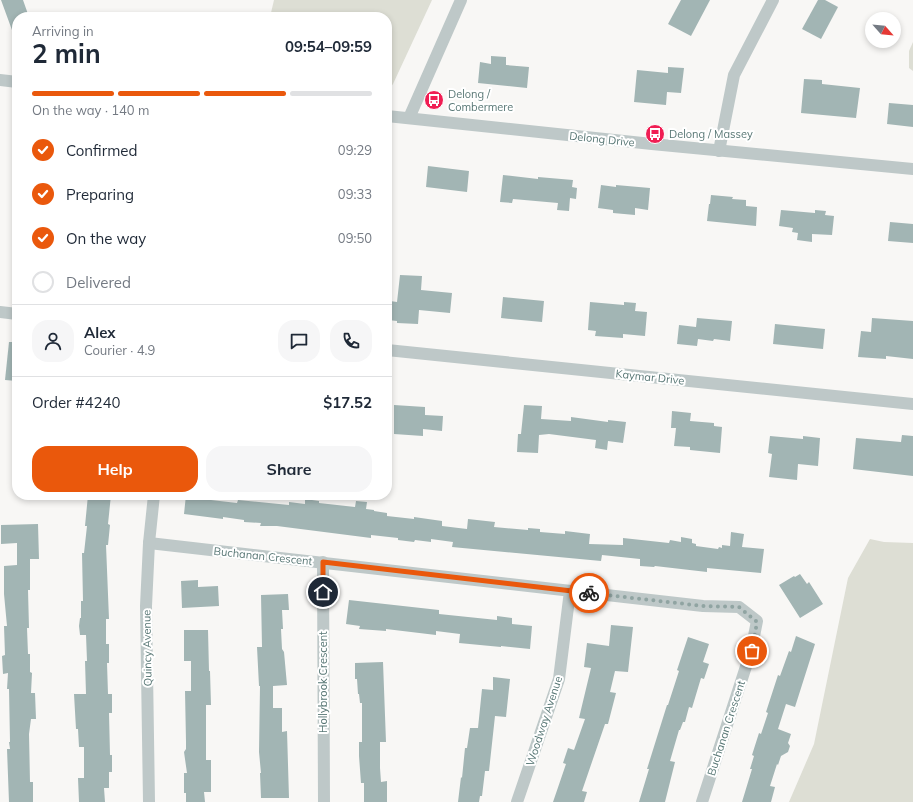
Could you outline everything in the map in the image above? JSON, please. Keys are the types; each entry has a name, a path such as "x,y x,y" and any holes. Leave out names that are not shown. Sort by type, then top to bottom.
{"street":[{"path":"410,118 461,0"},
{"path":"719,151 734,75 773,0"},
{"path":"0,80 12,81"},
{"name":"Delong Drive","path":"392,116 719,151 913,169"},
{"path":"0,312 12,313"},
{"name":"Kaymar Drive","path":"392,351 913,404"},
{"name":"Quincy Avenue","path":"149,802 146,606 154,500"},
{"name":"Buchanan Crescent","path":"150,543 703,606 739,607 757,622 752,651 702,802"},
{"name":"Hollybrook Crescent","path":"323,562 324,802"},
{"name":"Woodway Avenue","path":"517,802 559,679 570,591"}],"shaded area":[{"path":"274,0 432,0 392,85 392,12 271,12"},
{"path":"913,42 913,71 909,68 909,51"},
{"path":"870,539 884,542 913,543 913,802 789,802 814,744 848,578"}],"building":[{"path":"1,0 23,0 27,12 12,12 12,30"},
{"path":"681,0 710,0 691,36 668,24"},
{"path":"818,0 825,0 838,7 821,39 802,29"},
{"path":"491,56 506,57 506,65 529,67 527,88 478,83 480,62 491,64"},
{"path":"668,67 684,68 681,93 667,92 666,105 634,102 637,70 668,73"},
{"path":"804,79 822,80 822,84 860,88 856,118 801,113"},
{"path":"889,103 913,105 913,127 887,124"},
{"path":"428,166 469,171 467,192 426,187"},
{"path":"503,175 538,179 538,177 573,180 572,187 577,188 576,199 570,198 569,211 557,210 558,203 513,199 512,203 500,202"},
{"path":"601,185 650,188 648,210 635,208 635,215 613,213 613,210 598,208"},
{"path":"711,195 746,200 746,206 757,207 756,226 707,221"},
{"path":"781,210 815,213 815,210 826,211 825,215 834,216 832,235 812,234 812,242 797,240 798,233 792,232 793,228 779,226"},
{"path":"890,222 913,224 913,243 888,241"},
{"path":"400,275 422,276 421,290 452,293 450,313 419,310 418,324 397,323 397,321 392,320 392,301 397,302"},
{"path":"503,297 544,301 542,322 501,318"},
{"path":"590,302 624,305 624,302 636,303 635,311 647,312 645,336 623,334 623,338 595,336 596,331 588,330"},
{"path":"697,318 732,321 730,341 698,339 697,346 677,344 679,325 696,327"},
{"path":"872,318 913,321 913,359 886,356 886,359 858,357 861,331 871,332"},
{"path":"775,324 825,329 823,349 773,344"},
{"path":"9,342 12,342 12,381 5,380"},
{"path":"394,405 425,407 425,415 443,416 442,431 423,429 423,436 394,434"},
{"path":"524,405 542,406 541,419 571,421 571,417 608,422 608,420 626,422 623,443 608,441 607,450 595,448 596,440 549,434 539,435 538,453 517,452 518,434 521,434"},
{"path":"672,411 691,413 690,421 714,423 714,426 722,427 720,453 690,450 690,447 674,446 676,428 671,428"},
{"path":"902,435 913,436 913,476 853,469 856,438 901,442"},
{"path":"770,436 803,439 803,436 820,438 818,466 798,464 797,480 769,477 772,454 768,453"},
{"path":"88,500 110,500 108,524 110,525 108,545 106,545 109,619 106,619 106,644 109,644 109,663 107,663 108,694 112,694 112,713 109,713 112,772 109,772 109,788 104,788 105,802 79,802 78,778 84,778 84,747 79,747 78,729 76,729 74,694 86,694 86,635 80,635 79,626 81,618 81,601 83,601 82,553 84,553 87,526 85,526"},
{"path":"185,500 211,500 237,503 238,500 289,505 289,502 305,504 305,500 312,500 319,501 319,503 355,507 356,501 367,502 366,509 387,513 387,516 414,519 414,517 442,521 442,526 467,529 468,519 495,522 494,527 528,530 528,528 540,529 540,532 565,534 565,531 590,534 589,544 623,545 623,538 669,543 670,540 681,542 681,537 692,539 692,543 696,544 696,546 718,549 719,547 722,548 722,545 730,546 731,532 744,534 742,547 764,549 761,573 707,568 707,572 655,566 640,566 640,559 602,555 601,561 452,547 453,542 431,539 431,542 415,540 414,542 398,540 398,538 371,535 371,538 277,526 260,526 261,523 244,522 244,520 184,514"},
{"path":"38,524 39,559 30,559 30,590 28,590 29,628 27,628 28,654 30,654 30,672 32,673 31,693 35,693 36,719 31,719 29,734 30,782 33,782 33,802 9,802 7,749 10,749 9,689 7,689 8,673 3,674 2,656 5,655 4,626 7,626 4,594 4,566 17,565 17,543 1,544 1,525"},
{"path":"800,574 807,584 809,582 823,604 800,618 779,585"},
{"path":"198,580 198,587 218,586 219,606 182,608 181,581"},
{"path":"288,594 289,610 282,610 283,629 281,629 287,685 273,686 273,708 282,708 282,732 287,731 289,798 261,798 259,752 260,686 257,647 262,647 261,595"},
{"path":"349,600 439,610 439,614 497,620 497,616 512,618 512,624 532,626 530,649 459,643 460,634 436,631 436,635 386,629 386,631 359,629 360,626 346,624"},
{"path":"611,625 633,627 628,672 615,671 610,692 616,693 608,724 605,724 582,791 587,792 584,802 553,802 566,764 563,763 568,748 574,750 585,719 579,718 591,668 584,667 587,643 609,646"},
{"path":"184,630 208,630 211,705 206,705 206,760 211,760 211,792 204,792 205,802 186,802 186,793 184,793 184,773 187,773 184,752 186,749 185,691 191,691 191,661 184,661"},
{"path":"796,636 815,644 795,707 786,704 778,729 791,734 788,743 790,746 788,752 781,756 778,765 777,764 770,786 775,787 771,802 742,802 752,769 750,769 754,756 752,755 759,733 761,734 768,713 766,712 778,675 780,676 789,651 791,652"},
{"path":"688,637 709,644 703,662 709,664 704,679 701,678 692,708 689,707 685,722 683,722 679,730 670,761 675,762 665,802 639,802 649,769 647,769 679,671 677,670"},
{"path":"383,662 386,742 380,742 380,768 381,782 387,781 387,802 364,802 364,783 361,783 359,756 359,742 362,742 362,703 360,703 358,694 357,679 355,679 355,663"},
{"path":"493,677 510,679 506,717 495,716 489,771 485,771 482,796 480,796 479,802 458,802 465,748 467,748 470,728 478,728 482,689 493,690"}],"way so far":[{"path":"589,593 703,606 739,607 757,622 752,651"}],"place":[{"name":"Delong / Combermere","path":"434,100"},
{"name":"Delong / Massey","path":"655,134"}],"route":[{"path":"323,592 323,562 589,593"}]}
